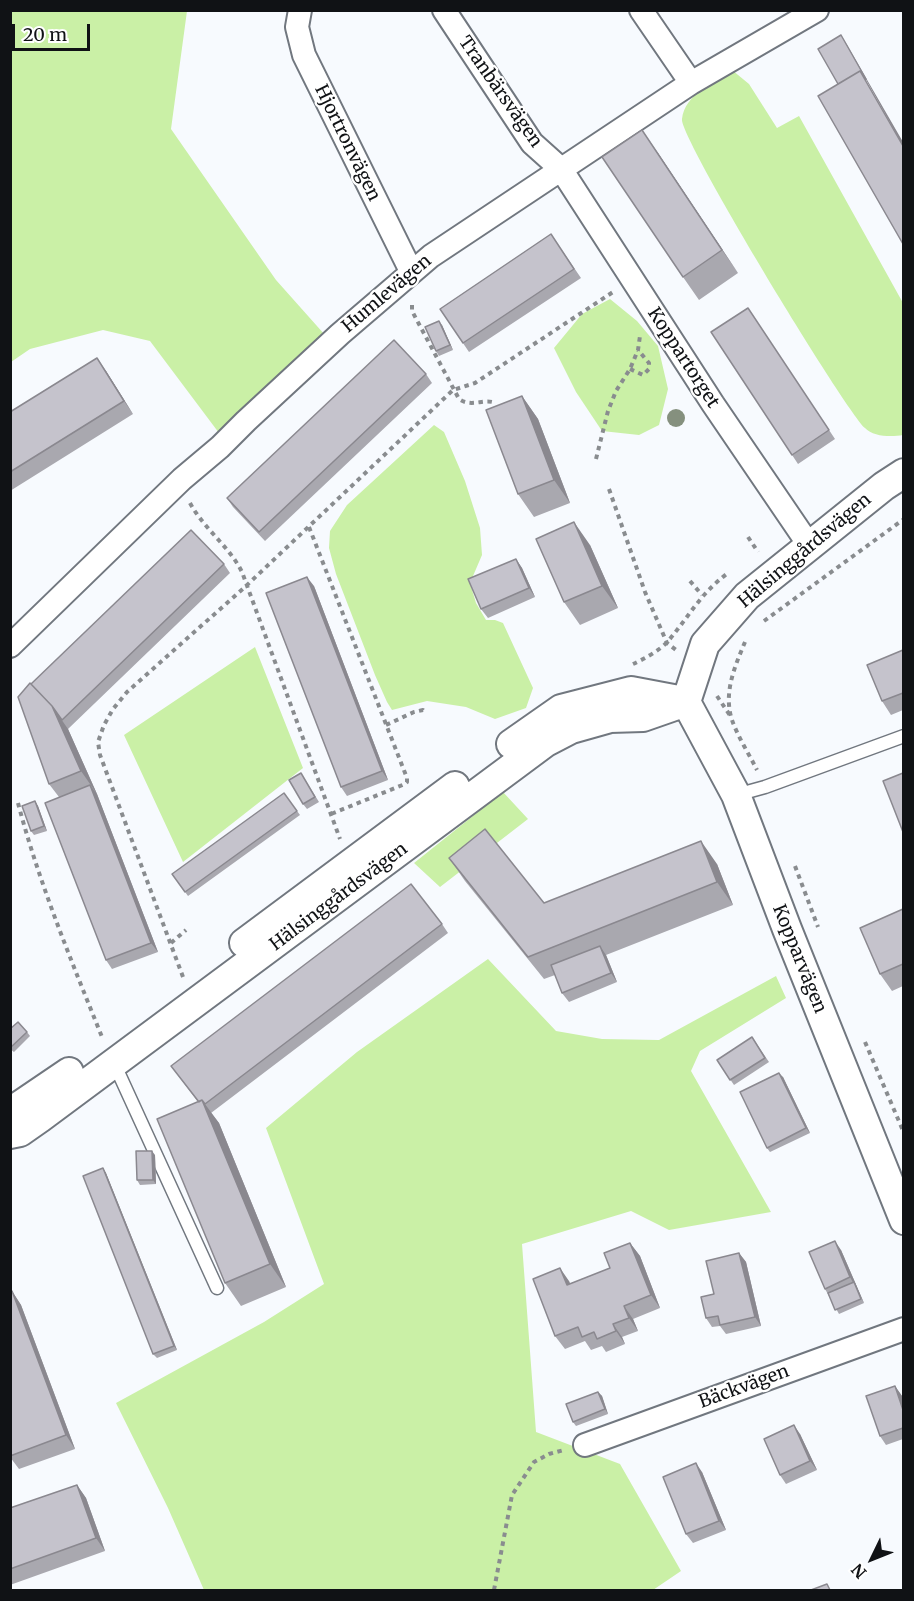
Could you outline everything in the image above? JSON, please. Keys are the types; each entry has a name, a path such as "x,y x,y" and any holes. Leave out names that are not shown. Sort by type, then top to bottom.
{"street":[{"name":"Hjortronvägen","path":"300,10 297,27 304,55 411,271"},
{"name":"Tranbärsvägen","path":"444,10 532,143 561,169"},
{"path":"641,10 691,83"},
{"name":"Humlevägen","path":"10,646 182,479 220,447 411,271 691,83 814,11"},
{"name":"Koppartorget","path":"561,169 713,404 808,545"},
{"name":"Hälsinggårdsvägen","path":"686,702 705,644 747,596 808,545 903,473"},
{"name":"Hälsinggårdsvägen","path":"10,1112 48,1088 561,709 631,691 686,702"},
{"name":"Hälsinggårdsvägen","path":"10,1134 20,1132 40,1118 546,742 571,729 610,718 643,717 686,702"},
{"name":"Kopparvägen","path":"686,702 736,795 790,939 903,1220"},
{"name":"Bäckvägen","path":"585,1445 903,1329"}],"lane":[{"path":"736,795 765,787 903,736"},
{"path":"114,1063 217,1288"}],"path":[{"path":"411,271 412,311 453,390 464,403 488,400 496,403"},
{"path":"183,976 104,769 98,742 109,717 127,692 246,586 453,390 475,383 614,292 620,300"},
{"path":"596,459 608,411 616,391 630,369 638,350 641,334"},
{"path":"630,369 643,375 649,369 649,363 638,350"},
{"path":"182,479 191,505 236,561 271,648 341,842"},
{"path":"609,489 645,592 667,642"},
{"path":"760,624 903,519"},
{"path":"309,526 407,782 331,814"},
{"path":"748,537 758,552"},
{"path":"690,581 702,595"},
{"path":"752,633 745,642 736,663 730,682 729,697 732,719 765,787"},
{"path":"386,725 414,712 423,710 426,713"},
{"path":"18,803 29,847 102,1037"},
{"path":"794,863 819,928"},
{"path":"171,943 186,930"},
{"path":"862,1036 903,1133"},
{"path":"494,1590 512,1495 521,1479 534,1462 549,1454 585,1445"}],"green space":[{"path":"11,11 187,11 171,129 276,280 325,335 219,433 150,341 103,330 30,349 11,362"},
{"path":"732,70 749,84 777,128 799,116 903,303 903,435 878,435 868,431 850,409 764,272 688,137 682,119 688,103 701,90"},
{"path":"610,299 637,321 658,346 668,389 659,425 639,435 602,431 576,392 554,348 582,314"},
{"path":"434,425 444,432 465,481 480,528 482,555 470,583 476,603 486,620 503,623 533,688 526,708 495,719 466,707 427,701 392,710 375,675 336,574 329,548 330,531 347,505"},
{"path":"255,647 303,768 183,862 124,735"},
{"path":"503,792 528,819 440,887 414,863"},
{"path":"488,959 556,1031 602,1039 659,1040 776,976 786,998 700,1051 691,1071 771,1212 669,1230 631,1211 522,1244 536,1432 620,1464 681,1571 653,1590 204,1590 168,1508 116,1403 264,1322 324,1284 266,1128 357,1052"}],"building":[{"path":"841,35 866,79 860,71 838,84 818,49"},
{"path":"860,71 903,146 903,244 818,96"},
{"path":"642,130 722,250 683,277 602,157"},
{"path":"551,234 574,269 463,343 440,309"},
{"path":"748,308 829,430 792,455 711,332"},
{"path":"439,321 450,345 436,351 425,327"},
{"path":"394,340 426,374 259,532 227,498"},
{"path":"97,358 124,401 10,472 10,412"},
{"path":"522,396 554,480 518,494 486,410"},
{"path":"574,522 602,586 564,602 536,539"},
{"path":"191,530 224,564 62,720 31,684"},
{"path":"516,559 529,588 481,609 468,579"},
{"path":"307,577 382,771 341,787 266,593"},
{"path":"903,650 903,693 882,701 867,665"},
{"path":"30,683 52,706 81,771 49,784 18,697"},
{"path":"301,773 315,797 303,804 289,780"},
{"path":"903,773 903,832 883,781"},
{"path":"90,785 151,943 106,960 45,803"},
{"path":"284,793 297,811 185,892 172,874"},
{"path":"35,801 44,826 31,831 22,806"},
{"path":"485,829 544,903 701,841 717,882 528,957 449,858"},
{"path":"411,884 442,924 205,1104 202,1100 199,1102 171,1066"},
{"path":"903,909 903,964 880,974 860,928"},
{"path":"600,946 611,973 562,993 551,965"},
{"path":"18,1022 27,1032 10,1048 10,1029"},
{"path":"752,1037 765,1058 730,1080 717,1060"},
{"path":"779,1073 806,1128 767,1148 740,1092"},
{"path":"202,1100 270,1264 225,1283 157,1119"},
{"path":"136,1151 152,1151 153,1180 137,1180"},
{"path":"103,1168 174,1346 153,1354 83,1176"},
{"path":"835,1241 850,1277 825,1289 809,1252"},
{"path":"630,1243 651,1295 624,1306 629,1318 613,1324 616,1331 597,1339 594,1332 582,1337 578,1327 555,1336 533,1279 560,1268 567,1285 610,1268 604,1253"},
{"path":"739,1253 755,1317 720,1325 718,1316 706,1318 701,1297 714,1294 706,1261"},
{"path":"854,1282 861,1299 835,1310 828,1293"},
{"path":"12,1291 66,1435 10,1456 10,1292"},
{"path":"895,1386 903,1410 903,1428 880,1436 866,1396"},
{"path":"598,1392 605,1409 573,1422 566,1404"},
{"path":"794,1425 810,1461 780,1475 764,1439"},
{"path":"696,1463 719,1521 686,1534 663,1477"},
{"path":"77,1485 96,1538 10,1569 10,1508"},
{"path":"827,1584 830,1590 811,1590"}]}
